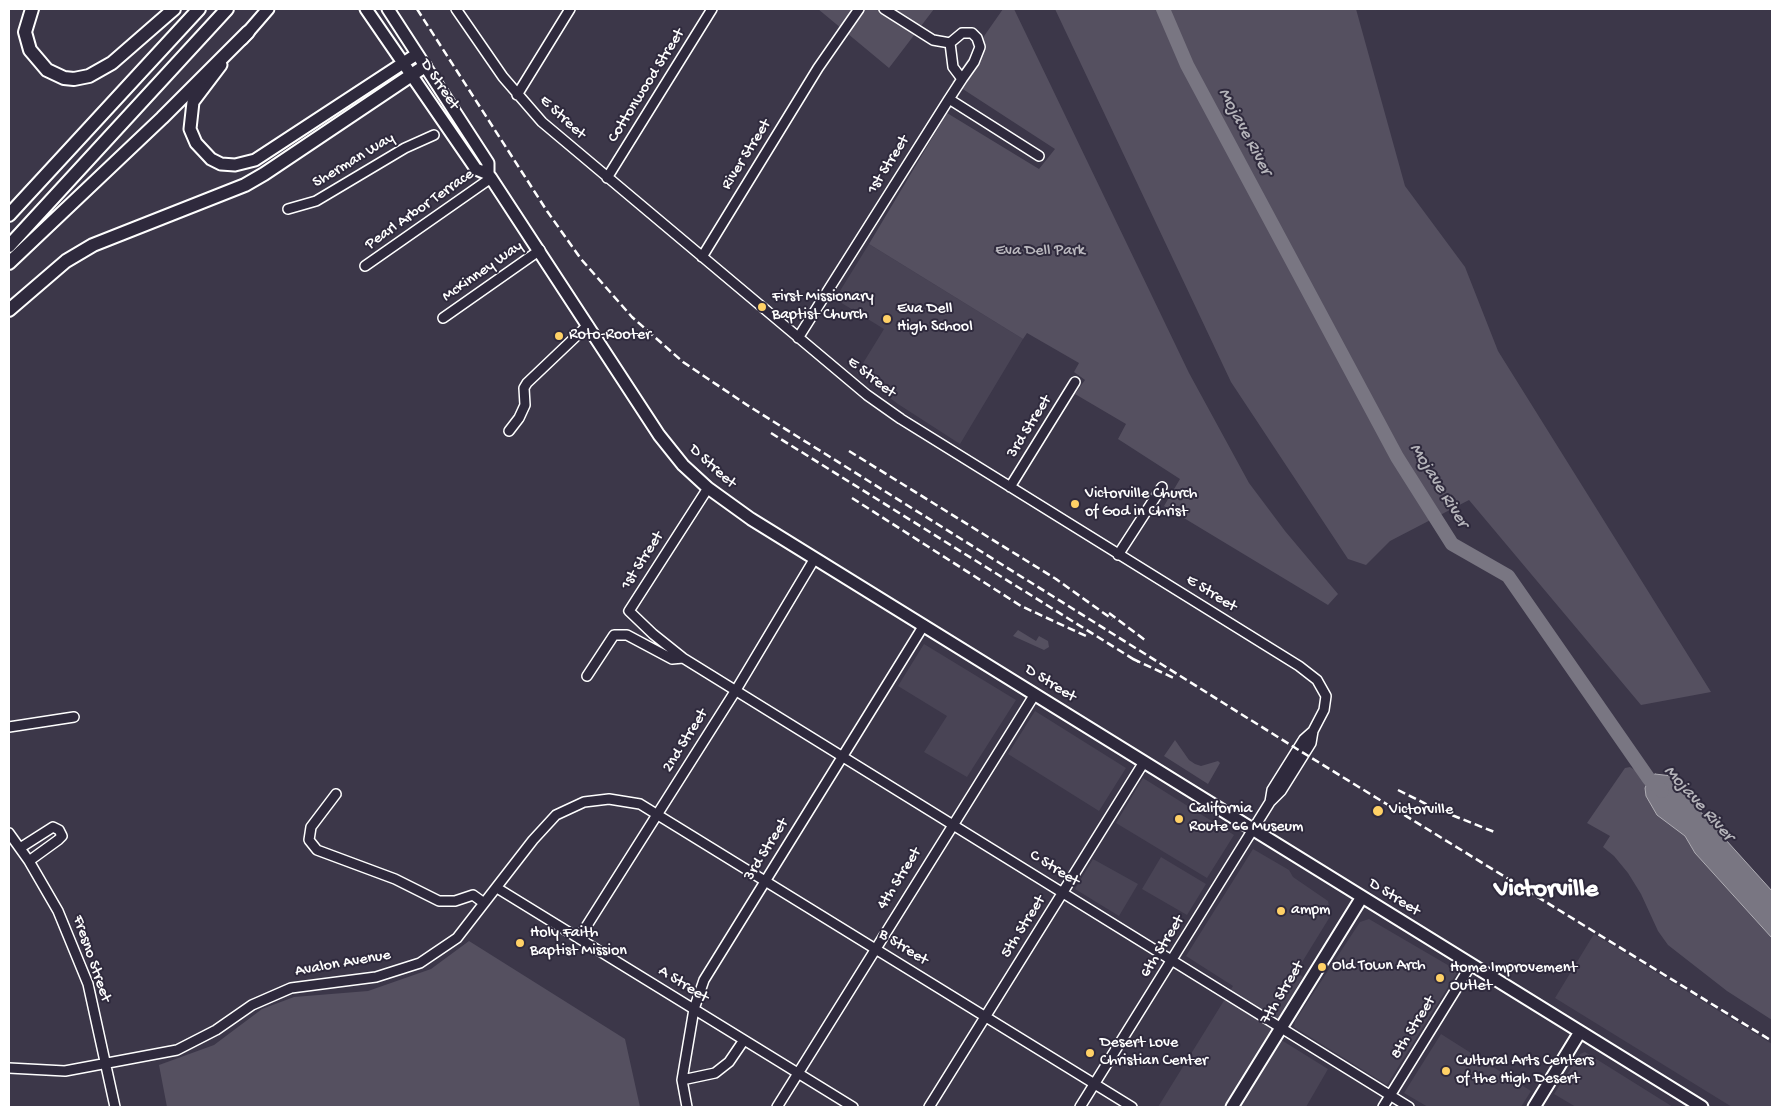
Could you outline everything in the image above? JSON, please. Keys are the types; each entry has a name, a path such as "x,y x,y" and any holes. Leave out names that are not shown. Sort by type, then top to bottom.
{"highway":[{"path":"32,9 25,32 30,50 47,70 64,78 74,79 89,76 112,63 174,9"},
{"path":"9,215 199,9"},
{"path":"9,246 227,9"},
{"path":"9,263 162,118 248,32"},
{"path":"9,310 66,261 93,245 251,181 425,66"}],"main road":[{"path":"268,9 196,98 192,107 190,129 196,143 211,159 221,164 246,164 255,160 417,54"},
{"name":"D Street","path":"366,9 476,169 490,176"},
{"name":"D Street","path":"388,9 488,162 490,176 540,250 659,436 683,465 708,488 751,519 1580,1032 1688,1104 1702,1107"},
{"name":"7th Street","path":"1232,1107 1362,897"},
{"path":"1534,1107 1580,1032"}],"street":[{"name":"E Street","path":"456,9 517,95 542,122 798,338 883,407 1310,673 1320,683 1326,696"},
{"path":"517,95 570,9"},
{"name":"Cottonwood Street","path":"607,178 712,9"},
{"name":"River Street","path":"702,257 818,68 859,9"},
{"path":"884,9 933,40 950,43 953,67 962,79"},
{"name":"1st Street","path":"798,338 962,79 980,47 978,38 972,34 962,33 950,43"},
{"path":"949,99 1039,156"},
{"name":"Sherman Way","path":"288,209 316,202 405,148 434,135"},
{"name":"Pearl Arbor Terrace","path":"365,266 490,176"},
{"name":"McKinney Way","path":"443,318 540,250"},
{"path":"509,431 525,405 524,388 527,383 588,325"},
{"name":"3rd Street","path":"1010,487 1075,382"},
{"path":"1118,555 1162,487"},
{"name":"1st Street","path":"683,658 653,634 629,611 708,488"},
{"name":"2nd Street","path":"579,938 736,690 816,558"},
{"name":"3rd Street","path":"687,1107 682,1080 694,1009 704,980 924,626"},
{"path":"586,676 614,635 626,635 672,660 683,658"},
{"name":"C Street","path":"683,658 1408,1107"},
{"name":"4th Street","path":"777,1107 952,824 1035,694"},
{"name":"6th Street","path":"1080,1107 1270,802 1281,791 1311,743 1313,731 1324,710 1326,696"},
{"path":"9,727 74,717"},
{"name":"5th Street","path":"929,1107 1144,762"},
{"path":"336,794 311,826 309,840 317,850 395,879 439,901 455,901 473,895 484,903"},
{"name":"Avalon Avenue","path":"9,1068 65,1071 107,1065 177,1050 216,1030 252,1004 291,988 376,977 420,963 457,938 556,815 584,802 609,798 640,804 658,815"},
{"name":"B Street","path":"658,815 1132,1107"},
{"path":"20,848 53,827 59,830 62,836 29,861"},
{"name":"Fresno Street","path":"9,833 29,861 58,911 88,984 115,1107"},
{"name":"A Street","path":"497,888 853,1107"},
{"name":"8th Street","path":"1383,1107 1471,965"},
{"path":"682,1080 715,1073 729,1062 744,1040"}],"shaded area":[{"path":"869,244 1023,339 960,444 898,404 857,373 884,329 835,299"},
{"path":"924,644 1016,700 967,777 924,752 947,716 898,686"},
{"path":"1035,711 1126,768 1099,811 1008,754"},
{"path":"1655,774 1672,776 1683,784 1698,809 1772,891 1772,938 1695,853 1685,836 1657,815 1646,796 1645,788 1649,779"},
{"path":"1143,778 1234,835 1207,878 1116,823"},
{"path":"1253,849 1289,870 1293,877 1328,901 1331,915 1296,972 1303,977 1270,1033 1328,1069 1306,1107 1158,1107 1233,986 1186,956"},
{"path":"1161,857 1206,884 1187,915 1142,889"},
{"path":"1093,859 1138,884 1119,916 1075,889"},
{"path":"1369,919 1458,971 1387,1085 1294,1027 1295,1021 1360,922"},
{"path":"1594,934 1772,1044 1772,1107 1732,1107 1555,998"},
{"path":"1441,1034 1531,1091 1521,1107 1428,1107 1404,1093"},
{"path":"1585,1052 1673,1107 1576,1107 1554,1094 1580,1054"}],"green space":[{"path":"818,9 934,9 889,68"},
{"name":"Eva Dell Park","path":"1003,9 1014,9 1189,373 1249,483 1285,531 1338,594 1328,605 1164,506 1180,479 1118,439 1126,424 1075,394 1085,380 1074,372 1079,363 1027,333 1023,339 869,244 947,113 1039,169 1055,149 952,82"},
{"path":"1055,9 1356,9 1405,186 1465,267 1498,351 1711,692 1641,705 1469,500 1390,541 1366,565 1348,559 1231,382"},
{"path":"1018,630 1036,641 1039,636 1048,641 1049,647 1044,650 1013,636"},
{"path":"1175,740 1189,760 1195,764 1201,766 1218,761 1220,763 1208,784 1164,756"},
{"path":"1630,767 1649,779 1645,788 1646,796 1652,805 1685,836 1695,853 1772,938 1772,1020 1727,991 1668,945 1658,931 1641,894 1628,873 1614,856 1603,847 1610,836 1587,823 1625,768"},
{"path":"469,941 625,1039 640,1107 167,1107 159,1065 214,1045 262,1009 294,997 368,991 431,969"}],"waterway":[{"name":"Mojave River","path":"1163,9 1187,65 1397,457 1452,544 1508,576 1649,779 1662,791"}],"railway":[{"path":"417,9 547,211 581,259 632,317 683,362 747,405 1297,749 1772,1041"},
{"path":"771,433 1138,662"},
{"path":"849,451 1056,579 1112,619"},
{"path":"852,498 1021,606 1086,636"},
{"path":"1109,613 1145,640"},
{"path":"1133,659 1176,679"},
{"path":"1398,790 1434,808 1497,833"}],"place":[{"name":"First Missionary Baptist Church","path":"762,307"},
{"name":"Eva Dell High School","path":"887,319"},
{"name":"Roto-Rooter","path":"559,336"},
{"name":"Victorville Church of God in Christ","path":"1075,504"},
{"name":"Victorville","path":"1378,811"},
{"name":"California Route 66 Museum","path":"1179,819"},
{"name":"ampm","path":"1281,911"},
{"name":"Holy Faith Baptist Mission","path":"520,943"},
{"name":"Old Town Arch","path":"1322,967"},
{"name":"Home Improvement Outlet","path":"1440,978"},
{"name":"Desert Love Christian Center","path":"1090,1053"},
{"name":"Cultural Arts Centers of the High Desert","path":"1446,1071"}],"district":[{"name":"Victorville","path":"1546,891"}]}
